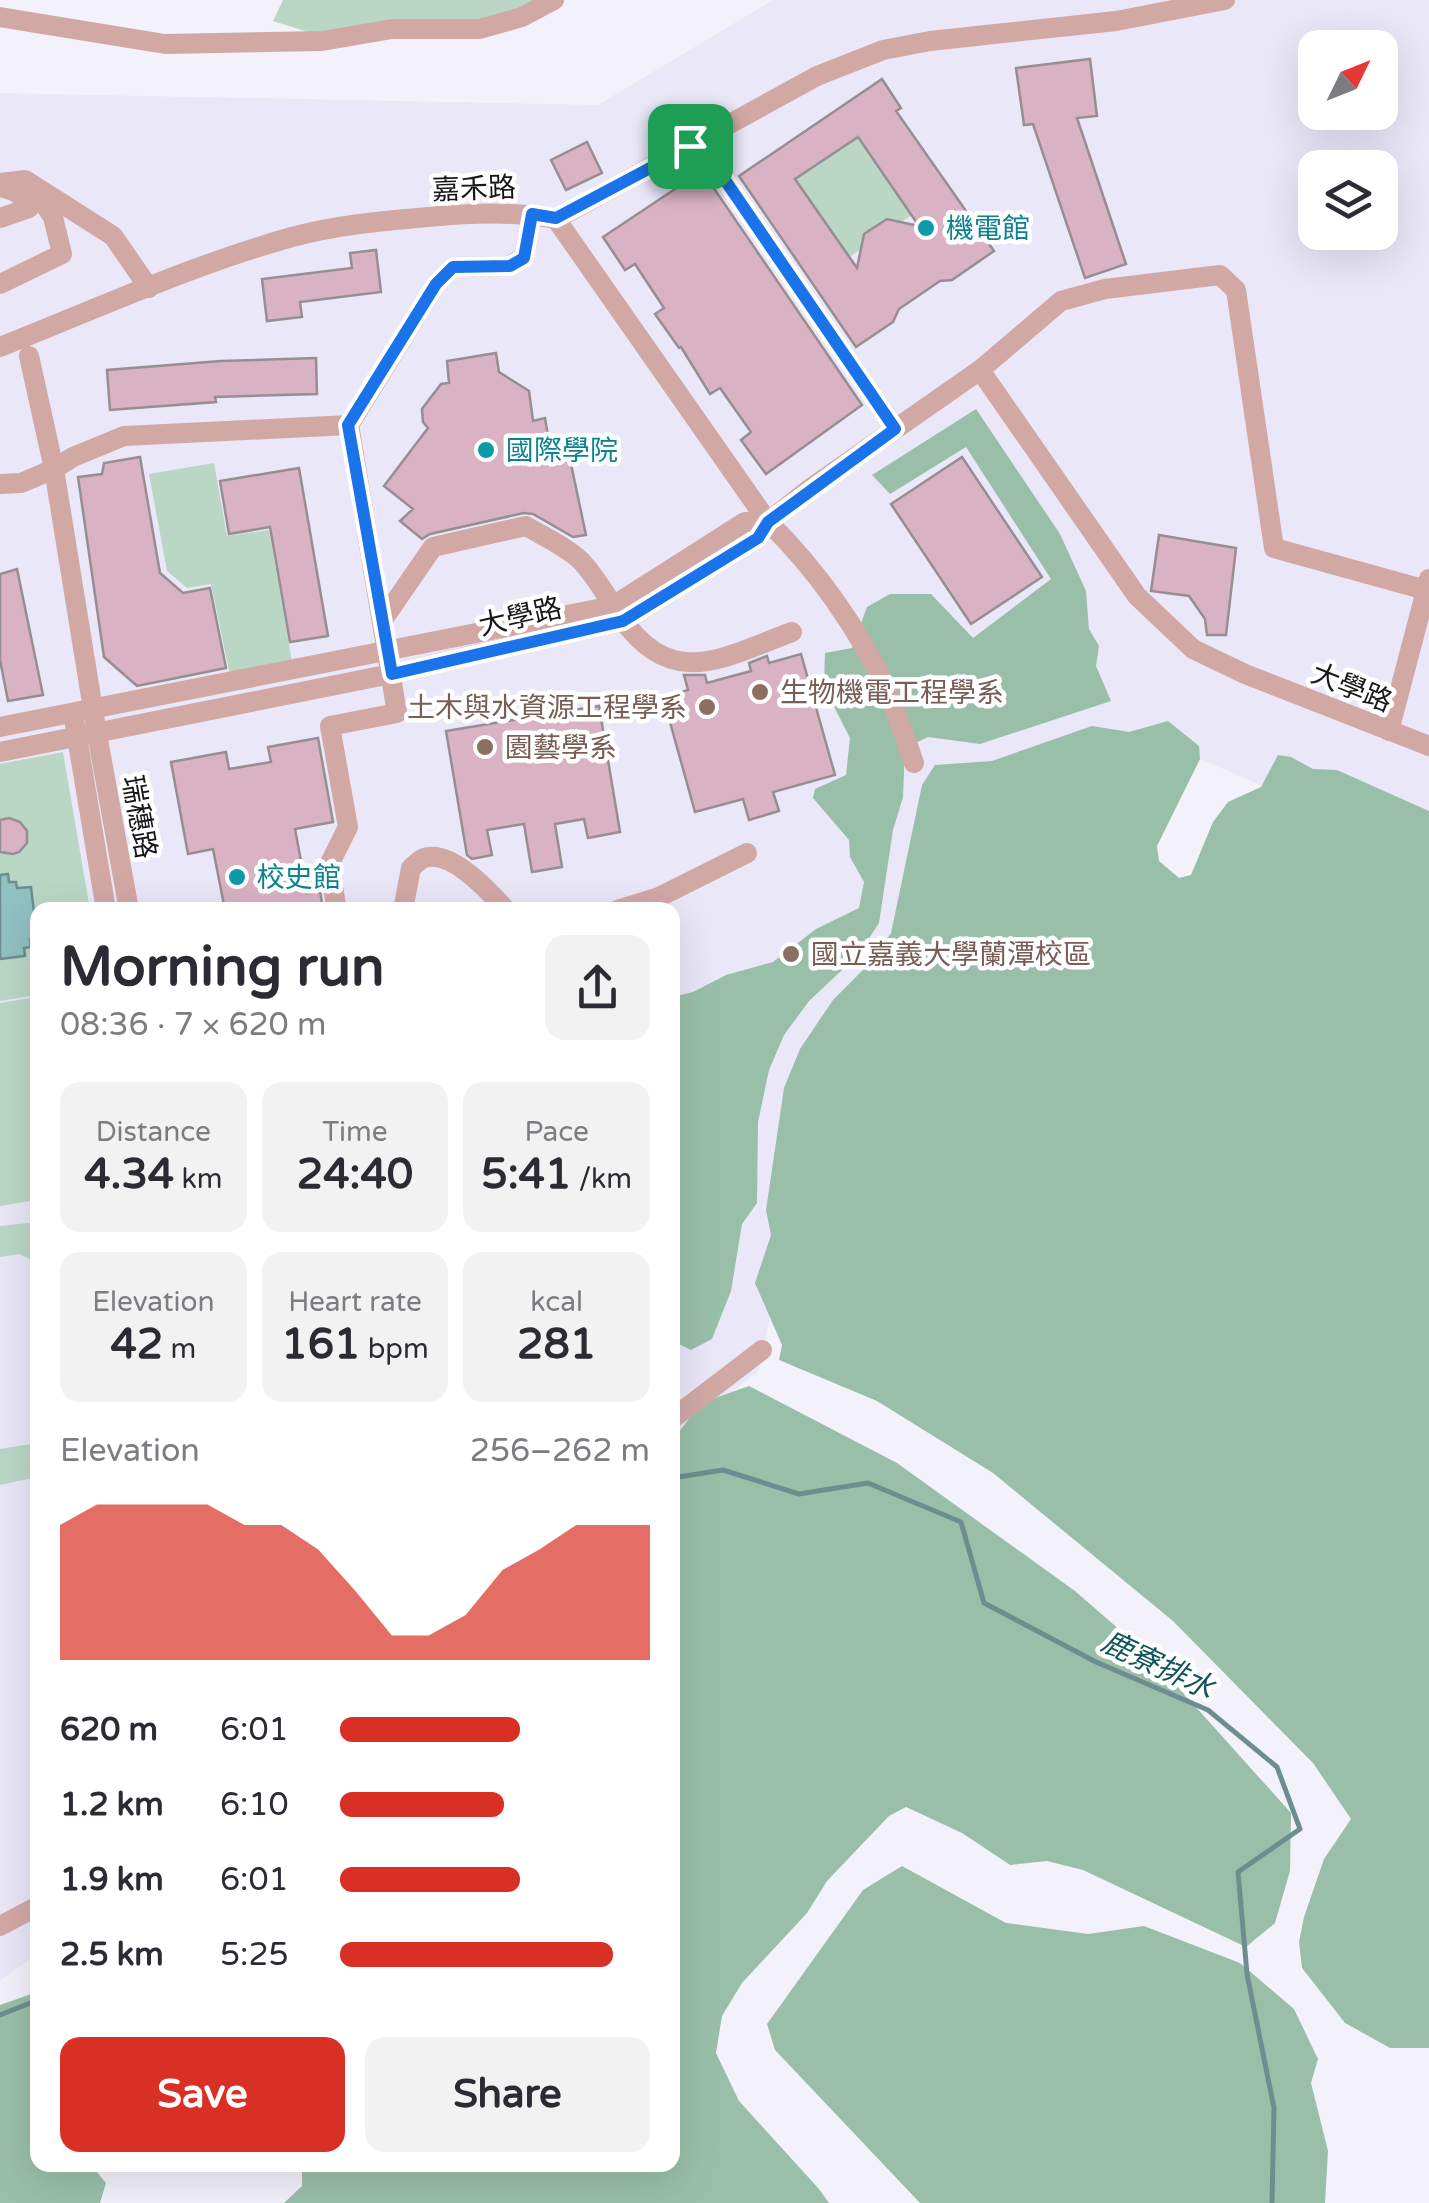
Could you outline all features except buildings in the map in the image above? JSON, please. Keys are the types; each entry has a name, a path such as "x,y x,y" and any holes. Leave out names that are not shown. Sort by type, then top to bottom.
{"street":[{"path":"0,17 164,44 322,41 392,30 480,28 522,16 554,0"},
{"path":"914,763 872,660 833,600 796,550 768,522 556,218 817,76 883,50 930,41 1116,21 1225,0"},
{"path":"699,142 895,429"},
{"path":"0,185 25,180 113,236 149,288"},
{"path":"0,284 62,254 53,217 25,180"},
{"path":"0,185 18,192 28,208 0,218"},
{"name":"嘉禾路","path":"0,347 149,288 292,238 361,222 483,212 556,218"},
{"path":"336,902 330,865 348,827 330,726 397,713 348,425 436,284 453,267 510,266 524,258 532,214"},
{"name":"大學路","path":"0,752 392,674 618,614 758,538 768,522 980,370 1061,301 1106,289 1220,275 1236,290 1274,548 1427,584"},
{"path":"29,356 54,469 105,902"},
{"name":"大學路","path":"980,370 1137,596 1193,649 1244,674 1429,746"},
{"path":"0,484 21,483 124,436 348,425"},
{"path":"382,621 433,547 526,526 580,559 618,614 646,645 666,659 699,663 726,658 792,632"},
{"path":"1389,731 1427,584"},
{"path":"0,727 388,651 618,614"},
{"name":"瑞穗路","path":"87,736 126,902"},
{"path":"643,902 747,853"},
{"path":"405,902 411,868 424,858 439,857 452,861 499,902"},
{"path":"680,1414 762,1350"},
{"path":"0,1926 30,1910"}],"shaded area":[{"name":"國立嘉義大學蘭潭校區","path":"773,0 1429,0 1429,858 1161,742 810,1117 759,1370 680,1435 680,902 30,902 30,1959 0,1981 0,93 598,105"}],"green space":[{"path":"283,0 540,2 482,19 396,19 311,33 273,21"},
{"path":"858,137 912,215 901,222 887,219 864,234 861,249 849,257 795,179"},
{"path":"976,409 1060,534 1086,591 1089,629 1099,646 1096,666 1111,701 980,744 928,737 905,748 903,797 893,830 879,923 858,955 809,1001 784,1035 769,1070 758,1122 757,1203 742,1224 731,1291 712,1339 691,1350 680,1344 680,995 726,975 773,962 816,929 859,908 864,882 850,857 849,840 813,798 815,789 846,775 850,738 824,687 825,653 852,648 867,607 890,594 931,594 973,638 1051,579 966,447 890,494 872,475"},
{"path":"214,463 227,536 269,530 294,673 232,685 211,584 187,588 167,571 149,474"},
{"path":"1168,721 1199,746 1200,759 1157,846 1159,861 1179,878 1191,875 1213,822 1228,802 1261,787 1278,755 1313,769 1337,770 1429,811 1429,2048 1390,2048 1345,2023 1302,1968 1299,1942 1304,1917 1324,1859 1351,1819 1313,1763 1173,1621 993,1473 877,1401 779,1360 782,1345 755,1283 771,1235 766,1210 784,1088 800,1049 833,1000 874,959 891,933 922,785 935,765 992,761 1092,726 1129,732"},
{"path":"63,752 89,902 30,902 30,996 0,1001 0,764"},
{"path":"30,998 30,1201 0,1206 0,1003"},
{"path":"30,1223 30,1259 19,1254 0,1257 0,1226"},
{"path":"749,1386 897,1463 1075,1591 1151,1657 1291,1813 1290,1871 1275,1923 1246,1947 1083,1870 1047,1861 1010,1865 962,1833 906,1807 889,1816 827,1881 807,1913 742,1983 722,2016 716,2053 739,2101 829,2203 284,2203 302,2186 302,2172 680,2172 680,1431 701,1403"},
{"path":"30,1444 30,1479 0,1485 0,1449"},
{"path":"902,1866 1006,1923 1088,1934 1144,1926 1240,1963 1294,2009 1318,2059 1311,2083 1328,2151 1325,2203 920,2203 775,2050 767,2024 863,1890"},
{"path":"30,1994 30,2172 97,2172 106,2183 100,2203 0,2203 0,2005"}],"water":[{"path":"8,874 9,882 16,882 17,888 31,887 30,947 24,948 25,956 0,959 0,875"}],"waterway":[{"name":"鹿寮排水","path":"680,1477 723,1470 799,1494 868,1483 961,1522 984,1603 1096,1662 1208,1710 1277,1767 1300,1829 1238,1872 1247,1974 1274,2108 1272,2203"},
{"name":"鹿寮排水","path":"0,2015 30,2003"}],"place":[{"name":"機電館","path":"926,228"},
{"name":"國際學院","path":"486,450"},
{"name":"生物機電工程學系","path":"760,692"},
{"name":"土木與水資源工程學系","path":"707,707"},
{"name":"園藝學系","path":"485,747"},
{"name":"校史館","path":"237,877"},
{"name":"國立嘉義大學蘭潭校區","path":"791,954"}],"route":[{"path":"699,142 895,429 808,490 768,522 758,538 623,621 392,674 348,425 436,284 453,267 510,266 524,258 532,214 556,218 690,146 699,142"}]}
